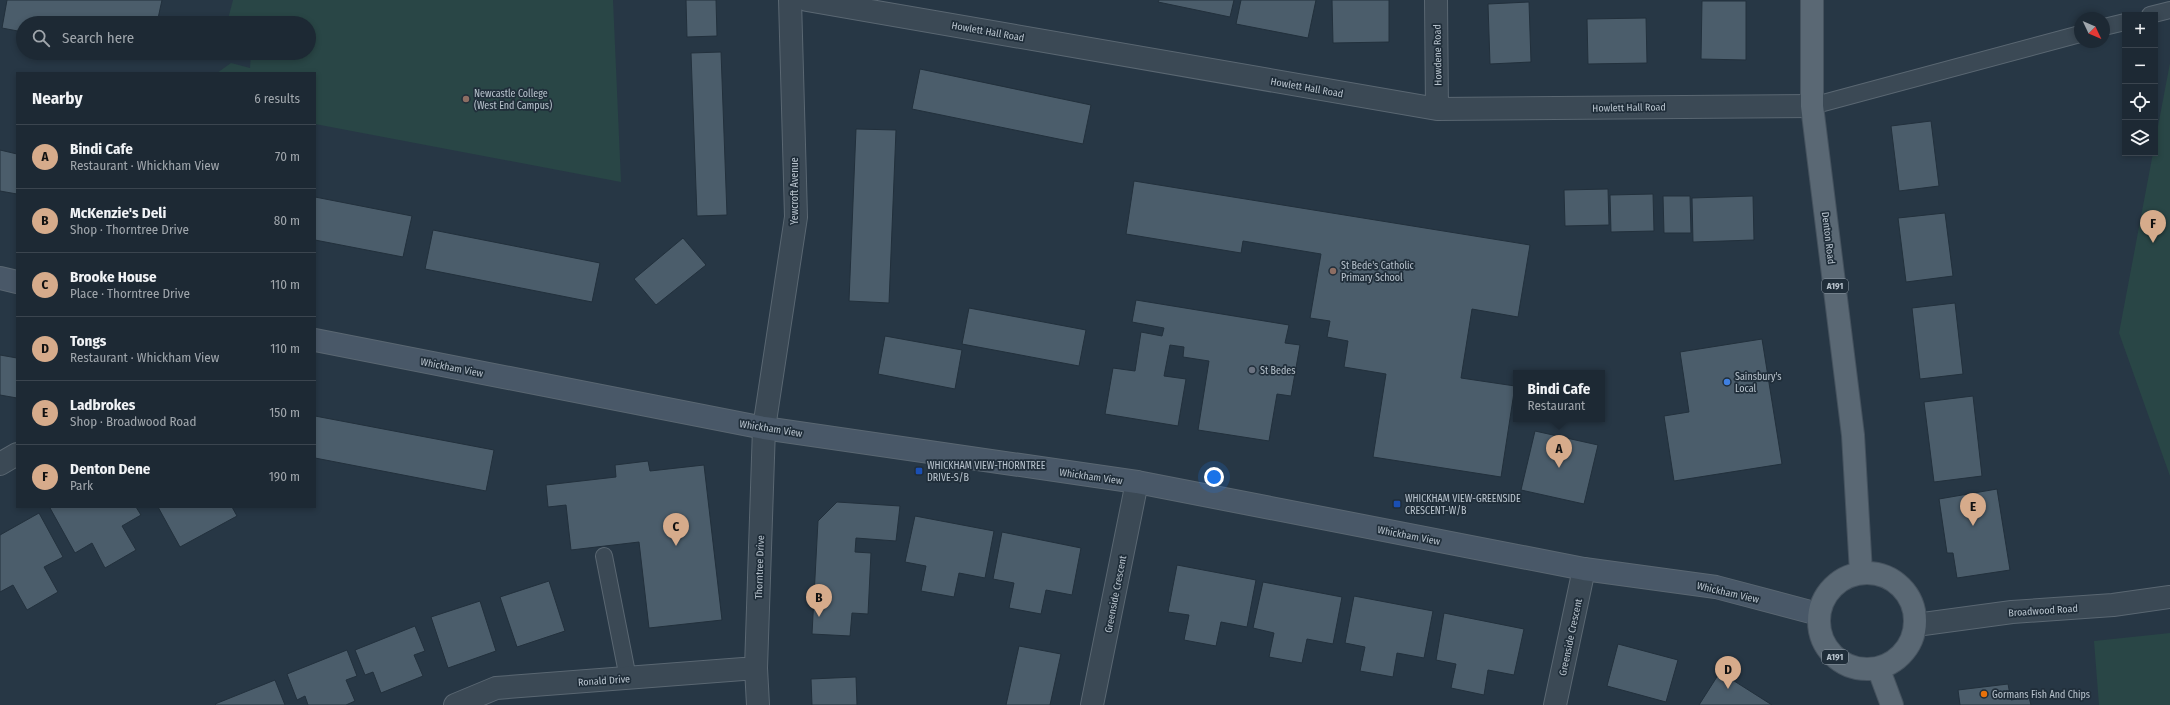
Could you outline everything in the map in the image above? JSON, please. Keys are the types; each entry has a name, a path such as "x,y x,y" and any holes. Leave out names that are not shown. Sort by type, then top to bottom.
{"main road":[{"name":"Denton Road","path":"1812,0 1812,106 1853,435 1861,572"},
{"path":"0,278 16,282"},
{"name":"Whickham View","path":"316,340 764,428 1137,482 1584,569 1716,588 1818,614"},
{"path":"1818,614 1832,586 1861,572 1889,577 1910,597 1916,625 1905,653 1879,670 1892,705"},
{"name":"A191","path":"1818,614 1823,646 1847,667 1879,670"}],"street":[{"name":"Yewcroft Avenue","path":"764,428 796,217 790,0"},
{"name":"Howlett Hall Road","path":"807,0 1437,109 1812,106"},
{"name":"Howdene Road","path":"1436,0 1437,109"},
{"name":"Thorntree Drive","path":"758,705 756,668 764,428"},
{"path":"0,464 16,455"},
{"name":"Greenside Crescent","path":"1092,705 1137,482"},
{"name":"Greenside Crescent","path":"1555,705 1584,569"},
{"name":"Broadwood Road","path":"1916,625 2012,612 2113,605 2170,597"},
{"name":"Ronald Drive","path":"455,705 496,688 756,668"}],"lane":[{"path":"2158,13 2170,10"},
{"path":"2110,26 2122,23"},
{"path":"1812,106 2074,36"},
{"path":"604,556 628,678"}],"green space":[{"name":"Newcastle College (West End Campus)","path":"233,0 613,0 621,182 316,124 316,72 218,72 231,63 250,68 251,60 316,60 316,16 229,16"},
{"path":"2170,63 2170,476 2119,333 2152,156 2158,156 2158,126"},
{"path":"2170,633 2170,705 2099,705 2094,641"}],"building":[{"path":"7,0 162,0 159,16 16,16 16,31 2,28"},
{"path":"686,0 716,0 717,36 687,37"},
{"path":"1159,0 1234,0 1230,17 1158,2"},
{"path":"1241,0 1316,0 1308,38 1236,24"},
{"path":"1332,0 1389,0 1389,42 1333,43"},
{"path":"1702,1 1746,1 1746,60 1701,59"},
{"path":"1529,2 1531,62 1490,64 1488,4"},
{"path":"1646,18 1647,63 1588,64 1587,19"},
{"path":"721,52 727,215 697,216 691,53"},
{"path":"920,69 1091,105 1083,144 912,109"},
{"path":"1931,121 1939,186 1899,191 1891,126"},
{"path":"856,129 896,130 889,303 849,301"},
{"path":"0,150 16,154 16,194 0,191"},
{"path":"1134,181 1530,245 1518,317 1472,309 1461,378 1513,386 1513,399 1501,477 1373,457 1386,374 1344,367 1348,341 1327,337 1330,321 1310,318 1321,254 1243,241 1241,253 1126,234"},
{"path":"1608,189 1609,225 1565,226 1564,190"},
{"path":"1653,194 1654,231 1611,232 1610,195"},
{"path":"1663,196 1690,196 1691,233 1664,233"},
{"path":"1753,196 1754,240 1693,242 1692,198"},
{"path":"316,197 412,216 403,257 316,240"},
{"path":"1945,213 1953,276 1906,282 1898,218"},
{"path":"433,230 600,263 592,302 425,269"},
{"path":"683,238 706,265 656,305 634,279"},
{"name":"St Bedes","path":"1136,300 1289,325 1285,343 1300,345 1291,396 1277,394 1269,441 1198,430 1209,361 1183,357 1184,347 1170,345 1164,376 1186,379 1178,426 1105,414 1113,368 1135,371 1141,332 1162,336 1164,328 1132,322"},
{"path":"1955,303 1963,374 1920,379 1912,308"},
{"path":"969,308 1086,330 1079,366 962,344"},
{"path":"885,336 962,350 955,389 878,374"},
{"name":"Sainsbury's Local","path":"1762,339 1782,464 1674,481 1664,416 1689,412 1680,352"},
{"path":"0,355 16,358 16,398 0,395"},
{"path":"1973,396 1982,476 1934,482 1924,402"},
{"path":"316,416 494,450 486,491 316,458"},
{"path":"1535,431 1598,445 1584,504 1521,490"},
{"path":"648,461 650,471 704,465 722,620 649,628 639,542 571,550 566,505 548,507 546,485 616,477 615,465"},
{"path":"1997,489 2010,570 1957,578 1953,553 1947,553 1939,499"},
{"path":"837,502 900,506 896,541 856,538 855,552 871,553 868,614 852,613 850,636 812,634 818,521"},
{"path":"50,508 137,508 141,515 122,526 136,550 105,568 92,543 75,553"},
{"path":"159,508 233,508 237,516 180,547"},
{"path":"39,513 63,557 44,567 58,592 27,610 13,585 0,592 0,535"},
{"path":"915,516 994,531 985,578 959,573 954,597 921,591 926,566 905,562"},
{"path":"1002,532 1081,548 1072,595 1046,590 1041,614 1009,608 1014,583 993,579"},
{"path":"1177,565 1256,580 1247,627 1221,622 1216,646 1184,640 1189,615 1168,612"},
{"path":"549,581 565,631 517,647 500,597"},
{"path":"1263,582 1342,597 1333,644 1307,639 1302,663 1269,657 1274,633 1253,628"},
{"path":"1354,596 1433,611 1424,658 1397,653 1393,677 1360,671 1365,647 1345,643"},
{"path":"480,601 496,651 448,668 431,617"},
{"path":"1444,613 1524,629 1514,675 1488,670 1484,695 1451,688 1456,664 1436,660"},
{"path":"415,626 425,651 414,655 423,676 381,693 373,672 365,675 355,650"},
{"path":"1618,644 1678,660 1666,702 1607,686"},
{"path":"1019,646 1061,654 1050,705 1006,705"},
{"path":"347,650 357,676 346,680 355,701 346,705 308,705 305,696 297,700 287,674"},
{"path":"1720,672 1772,705 1699,705"},
{"path":"856,677 857,705 812,705 811,679"},
{"path":"275,680 285,705 215,704"},
{"name":"Gormans Fish And Chips","path":"2008,684 2011,700 2029,697 2031,705 1960,705 1958,690"}],"place":[{"name":"Newcastle College (West End Campus)","path":"466,99"},
{"name":"Denton Dene","path":"2153,243"},
{"name":"St Bede's Catholic Primary School","path":"1333,271"},
{"name":"St Bedes","path":"1252,370"},
{"name":"Sainsbury's Local","path":"1727,382"},
{"name":"Bindi Cafe","path":"1559,468"},
{"name":"WHICKHAM VIEW-THORNTREE DRIVE-S/B","path":"919,471"},
{"name":"WHICKHAM VIEW-GREENSIDE CRESCENT-W/B","path":"1397,504"},
{"name":"Ladbrokes","path":"1973,526"},
{"name":"Brooke House","path":"676,546"},
{"name":"McKenzie's Deli","path":"819,617"},
{"name":"Tongs","path":"1728,689"},
{"name":"Gormans Fish And Chips","path":"1984,694"}]}
